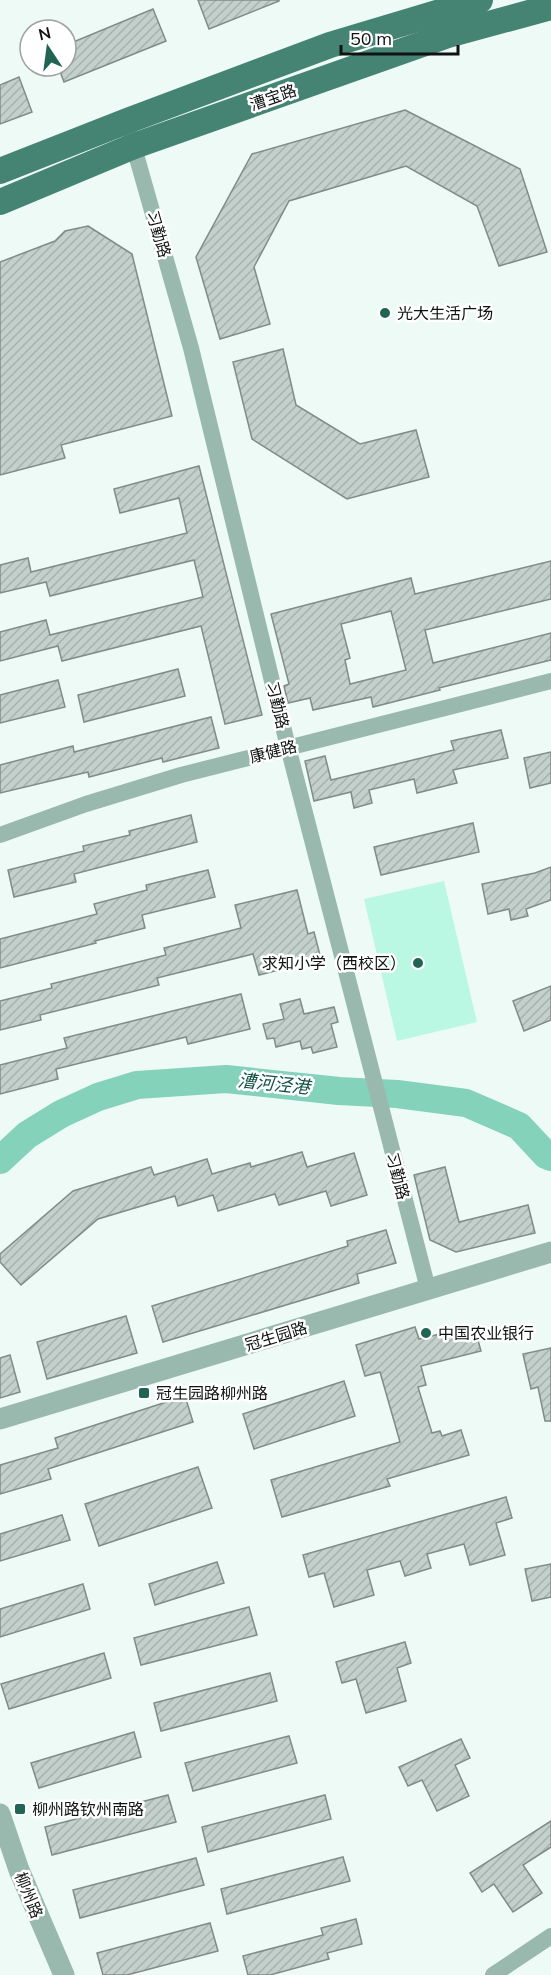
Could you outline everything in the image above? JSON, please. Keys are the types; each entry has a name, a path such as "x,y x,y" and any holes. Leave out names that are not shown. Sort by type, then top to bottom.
{"main road":[{"name":"漕宝路","path":"0,171 330,45 480,0"},
{"name":"漕宝路","path":"0,202 134,146 448,35 551,7"}],"street":[{"name":"习勤路","path":"127,121 197,372 288,747 428,1289"},
{"name":"康健路","path":"0,835 86,804 181,775 551,681"},
{"name":"冠生园路","path":"0,1419 551,1252"},
{"name":"柳州路","path":"0,1814 19,1870 64,1975"},
{"path":"493,1975 551,1936"}],"green space":[{"path":"444,881 477,1022 397,1041 364,899"}],"building":[{"path":"198,0 279,0 279,1 209,29"},
{"path":"153,9 166,41 78,76 78,40"},
{"path":"19,78 32,112 0,124 0,85"},
{"path":"62,78 74,78 64,82"},
{"path":"405,110 520,169 547,252 499,266 477,206 406,166 289,201 254,267 270,324 220,339 196,257 252,154"},
{"path":"88,226 132,254 172,416 61,445 65,458 0,475 0,262 55,241 65,231"},
{"path":"283,349 296,405 360,444 416,430 429,477 347,499 252,439 233,362"},
{"path":"199,466 262,715 225,724 201,626 62,661 58,646 0,661 0,632 46,620 50,635 203,597 194,560 50,596 46,582 0,593 0,565 28,558 31,572 187,533 179,498 120,513 114,489"},
{"path":"551,561 551,599 425,630 433,663 551,633 551,660 373,707 371,697 313,710 310,698 288,703 284,686 289,684 271,614 411,578 415,594","holes":["391,611 406,670 350,684 345,660 350,658 341,624"]},
{"path":"178,669 185,696 84,722 78,695"},
{"path":"58,680 65,707 0,723 0,695"},
{"path":"211,717 219,748 163,762 162,758 89,777 88,772 0,793 0,765 73,746 74,752"},
{"path":"501,730 508,758 453,770 457,783 417,793 414,779 369,790 372,803 354,808 351,792 314,801 305,761 325,756 331,780 454,750 451,741"},
{"path":"551,752 551,783 530,788 524,758"},
{"path":"191,815 197,842 74,874 76,882 14,897 8,870 84,851 83,846 130,835 129,831"},
{"path":"473,823 479,852 381,875 374,847"},
{"path":"551,867 551,900 526,909 528,916 511,920 509,909 488,914 482,884 535,873"},
{"path":"208,870 215,897 142,915 145,928 0,968 0,939 97,914 94,904 147,890 146,885"},
{"path":"297,890 308,934 314,932 321,959 259,975 253,954 157,978 159,985 40,1015 41,1020 0,1030 0,1001 52,988 51,984 166,955 164,948 241,928 235,905"},
{"path":"551,986 551,1020 524,1031 513,1001"},
{"path":"241,994 250,1029 188,1044 186,1037 56,1069 58,1079 0,1094 0,1065 67,1048 64,1038"},
{"path":"300,999 304,1014 334,1007 338,1022 331,1024 337,1047 313,1053 311,1047 302,1049 300,1041 276,1047 274,1038 267,1039 263,1024 284,1019 280,1004"},
{"path":"302,1152 307,1167 354,1153 367,1195 331,1206 326,1191 279,1205 275,1194 218,1211 213,1195 178,1206 175,1196 98,1219 21,1285 0,1262 0,1254 73,1191 151,1167 154,1175 207,1159 212,1174 250,1163 251,1167"},
{"path":"445,1167 459,1222 528,1205 535,1233 456,1252 430,1240 414,1175"},
{"path":"386,1230 396,1263 357,1274 359,1283 163,1342 152,1306 348,1246 347,1241"},
{"path":"126,1316 137,1353 47,1379 37,1342"},
{"path":"474,1326 481,1351 421,1366 426,1385 418,1387 432,1433 440,1431 442,1436 461,1430 469,1455 387,1479 390,1486 282,1517 271,1480 400,1442 380,1372 365,1376 356,1345 415,1327 419,1339"},
{"path":"551,1348 551,1421 545,1421 538,1387 531,1389 523,1354"},
{"path":"10,1355 20,1392 0,1398 0,1358"},
{"path":"344,1381 355,1416 254,1449 243,1414"},
{"path":"185,1396 193,1422 48,1469 51,1479 0,1494 0,1465 58,1448 55,1438"},
{"path":"198,1467 212,1508 99,1546 85,1504"},
{"path":"506,1497 512,1518 496,1523 505,1555 470,1565 464,1544 427,1554 431,1568 405,1576 400,1561 367,1570 374,1595 334,1607 324,1573 309,1577 303,1555"},
{"path":"62,1515 70,1540 0,1561 0,1534"},
{"path":"217,1562 224,1583 155,1605 149,1584"},
{"path":"551,1564 551,1597 532,1601 525,1569"},
{"path":"83,1584 90,1609 0,1637 0,1609"},
{"path":"249,1607 257,1635 141,1665 134,1638"},
{"path":"405,1642 411,1663 397,1668 406,1701 366,1713 356,1679 342,1683 336,1662"},
{"path":"104,1653 111,1678 9,1709 1,1684"},
{"path":"270,1673 277,1701 161,1731 154,1703"},
{"path":"134,1732 141,1757 39,1788 31,1763"},
{"path":"289,1736 297,1763 193,1791 185,1763"},
{"path":"461,1739 470,1758 455,1765 469,1796 437,1811 422,1780 408,1786 399,1767"},
{"path":"168,1795 176,1822 52,1855 45,1827"},
{"path":"325,1795 331,1819 208,1852 202,1827"},
{"path":"551,1821 551,1847 523,1865 542,1893 513,1912 494,1884 482,1892 470,1873"},
{"path":"343,1857 350,1881 227,1914 221,1889"},
{"path":"196,1858 204,1885 80,1918 73,1890"},
{"path":"356,1919 362,1944 327,1953 329,1959 270,1975 248,1975 243,1956 323,1935 321,1928"},
{"path":"210,1923 218,1951 127,1975 103,1975 97,1953"}],"waterway":[{"name":"漕河泾港","path":"0,1160 27,1135 61,1114 98,1097 137,1085 226,1079 339,1091 397,1094 466,1103 519,1126 546,1155 551,1157"}],"place":[{"name":"光大生活广场","path":"385,313"},
{"name":"求知小学（西校区）","path":"418,963"},
{"name":"中国农业银行","path":"426,1333"},
{"name":"冠生园路柳州路","path":"144,1393"},
{"name":"柳州路钦州南路","path":"20,1809"}]}
